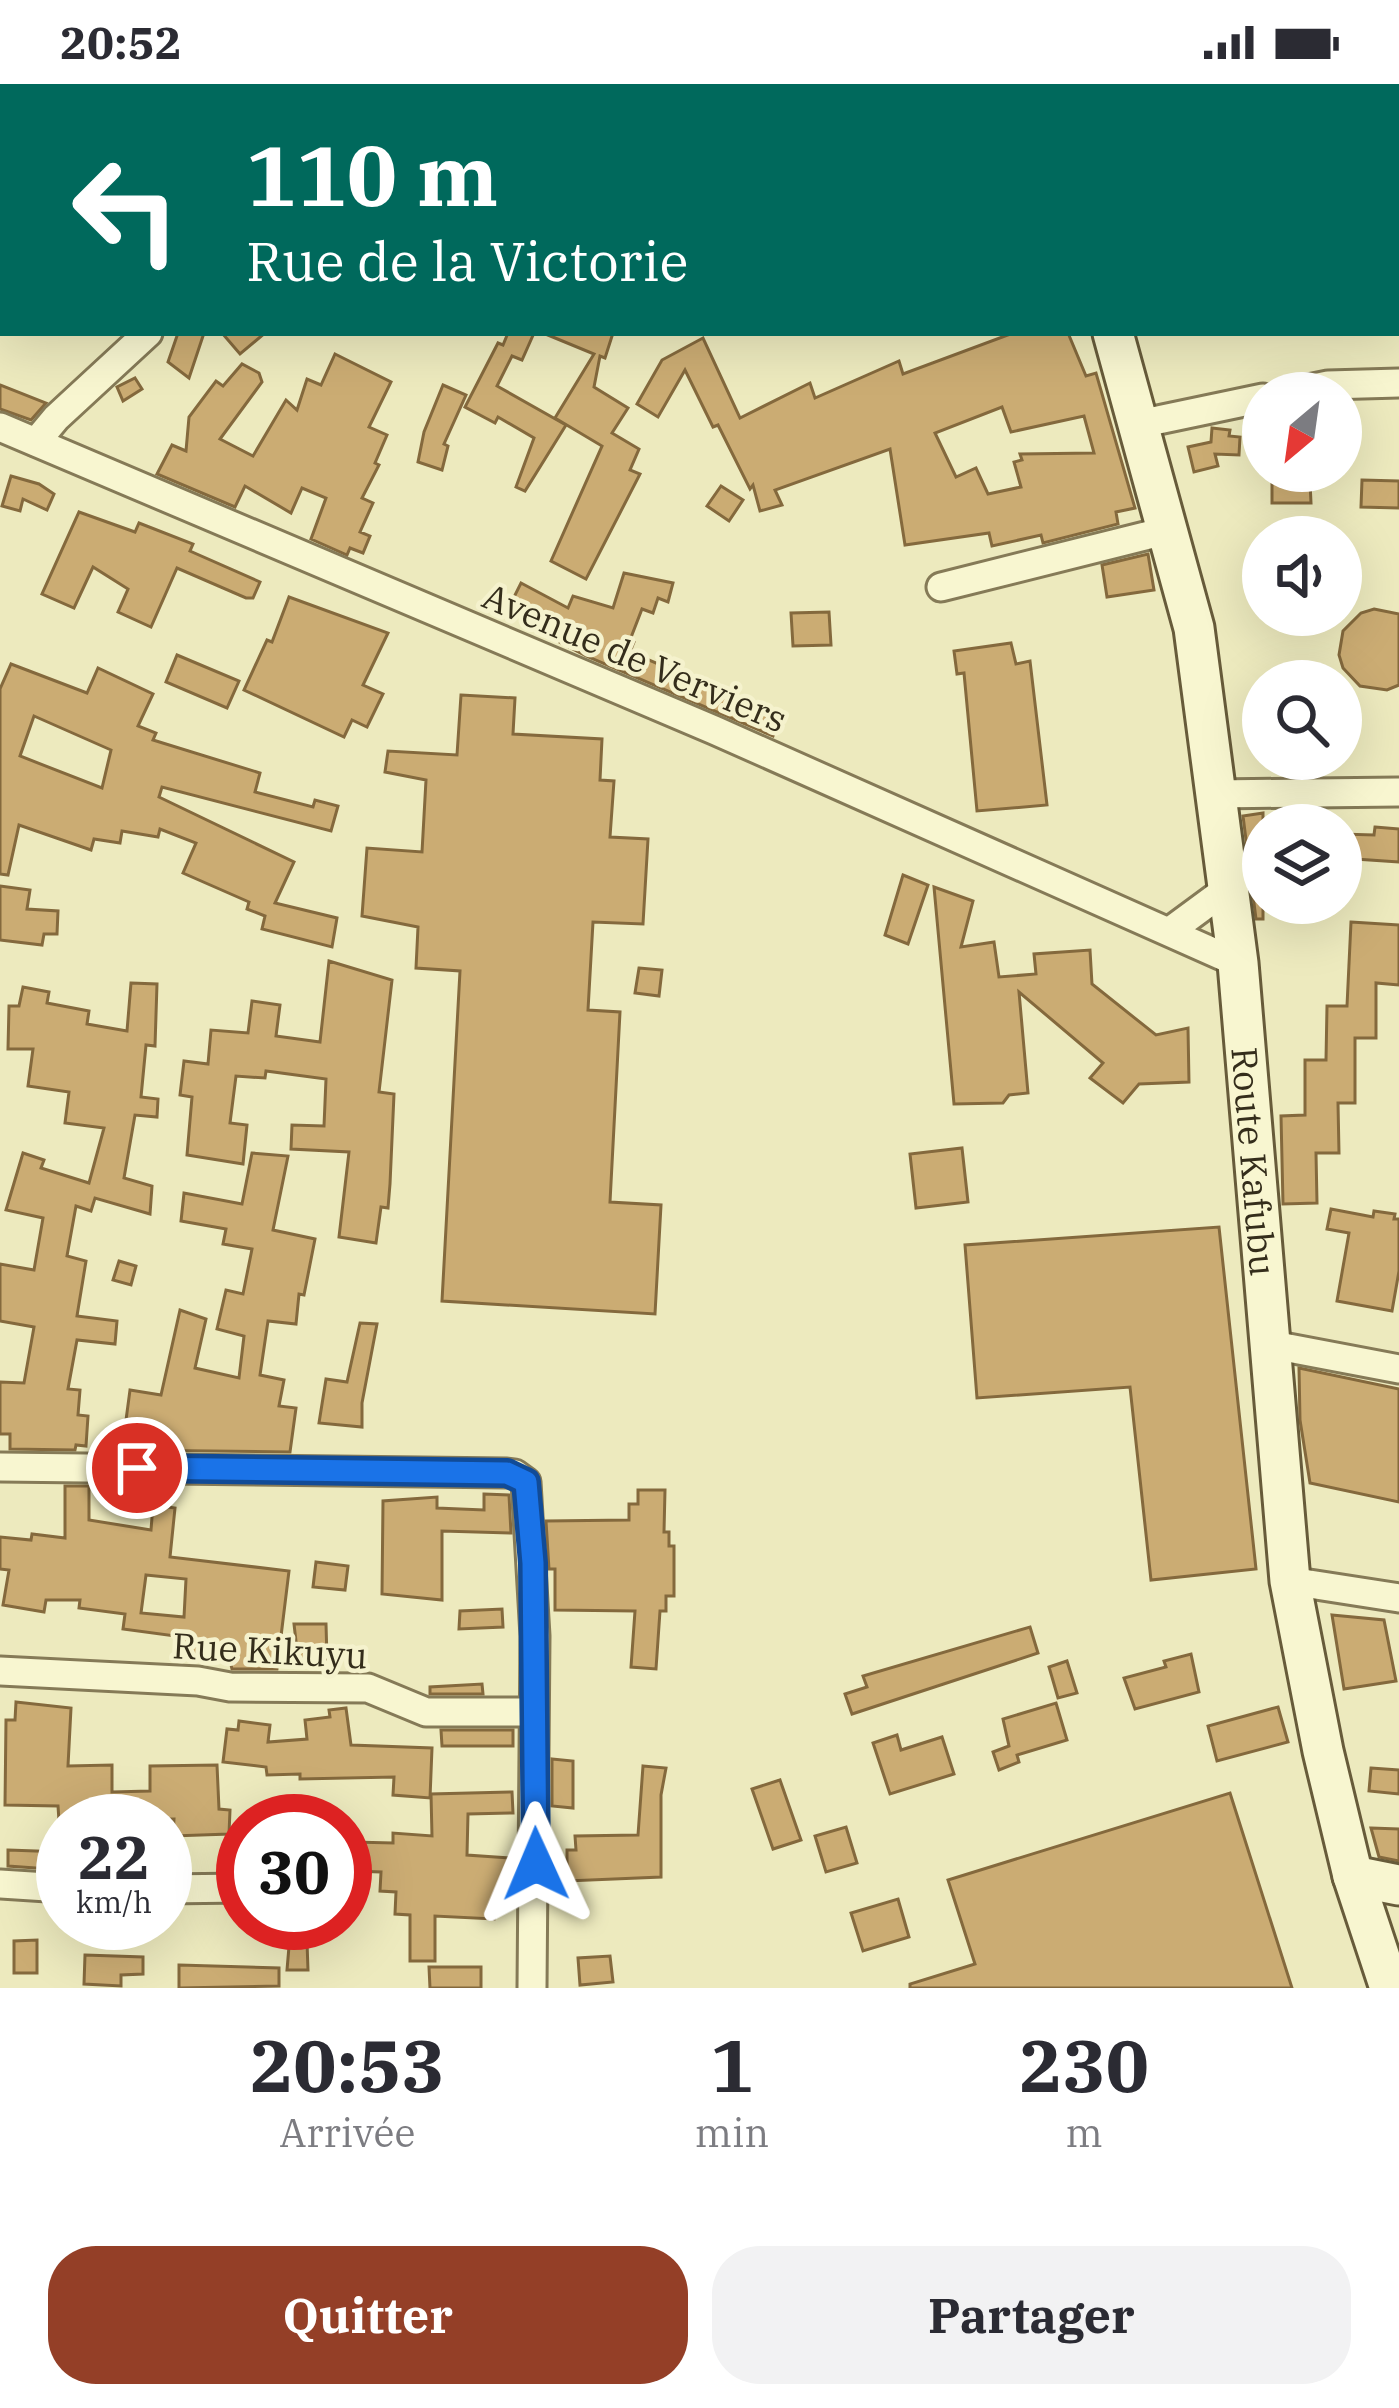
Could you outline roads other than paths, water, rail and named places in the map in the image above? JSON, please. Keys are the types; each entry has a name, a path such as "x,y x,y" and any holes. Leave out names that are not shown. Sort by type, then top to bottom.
{"main road":[{"name":"Route Kafubu","path":"1114,336 1193,628 1238,962 1290,1581 1322,1751 1354,1876 1390,1988"},
{"path":"1354,1876 1399,1885"}],"street":[{"path":"36,442 145,336"},
{"path":"1362,384 1399,383"},
{"path":"1139,424 1242,402"},
{"name":"Avenue de Verviers","path":"0,427 510,642 1238,962"},
{"path":"940,587 1169,530"},
{"path":"1214,794 1399,792"},
{"path":"1170,931 1227,890"},
{"path":"1267,1344 1399,1369"},
{"path":"0,1468 507,1473 526,1482 533,1563 536,1864 532,1988"},
{"path":"1290,1581 1399,1598"},
{"name":"Rue Kikuyu","path":"0,1671 197,1681 230,1687 368,1688 426,1712 532,1712"},
{"path":"0,1884 36,1886"}]}
